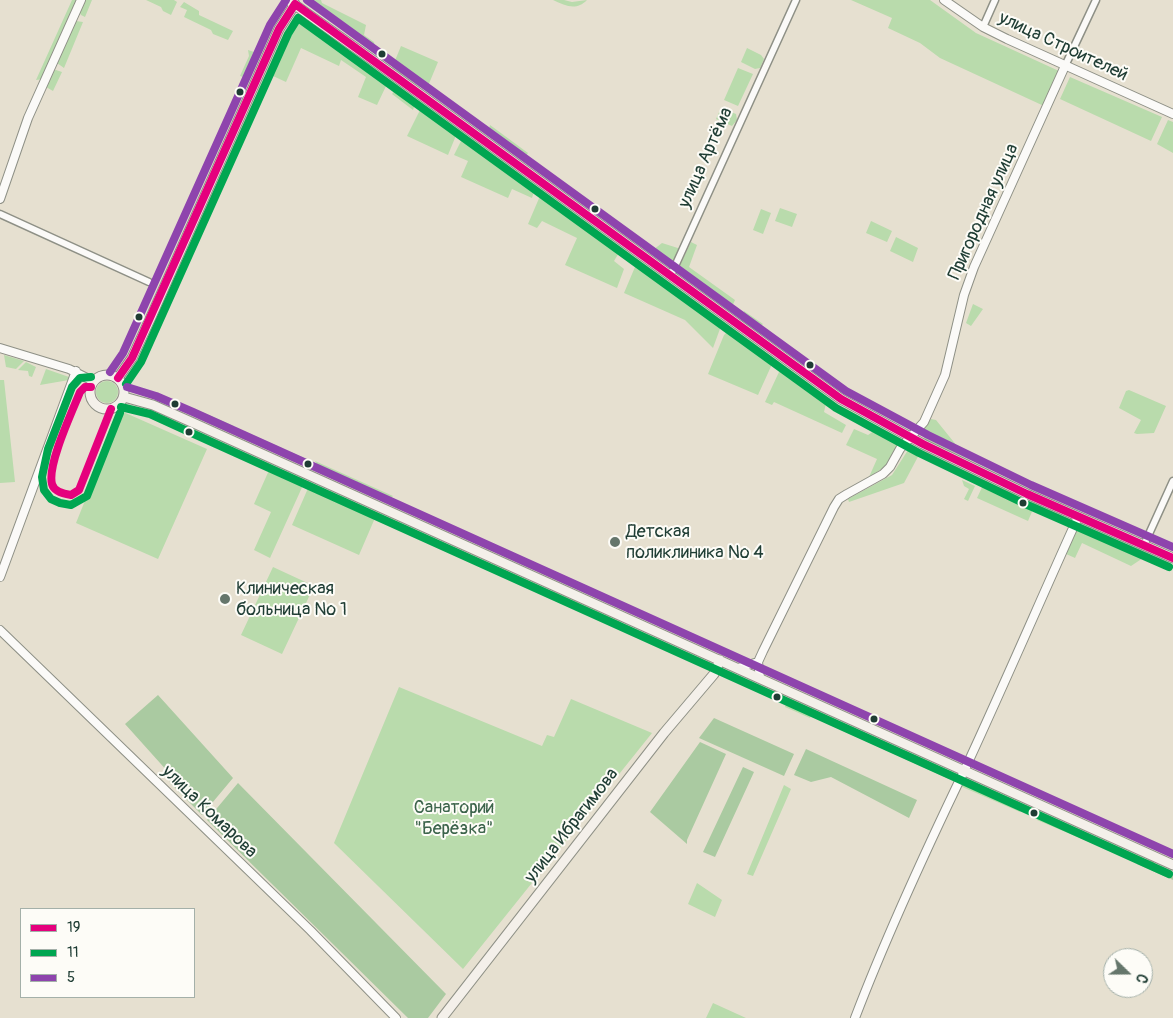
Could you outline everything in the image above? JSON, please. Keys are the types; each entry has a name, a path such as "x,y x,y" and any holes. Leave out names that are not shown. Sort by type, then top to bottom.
{"main road":[{"path":"118,378 132,358 293,1 835,395 911,438 1078,517 1173,558"},
{"path":"105,375 118,378 124,389 124,397 115,407 106,409 96,406 90,397 90,387 94,381 105,375"},
{"path":"124,397 153,406 184,419 1173,865"},
{"name":"улица Ибрагимова","path":"442,1018 664,733 714,674 720,660"},
{"path":"714,674 738,668"}],"street":[{"path":"0,199 28,118 81,0"},
{"name":"улица Артёма","path":"671,275 796,0"},
{"name":"улица Строителей","path":"944,0 983,27 1173,114"},
{"path":"983,27 995,0"},
{"name":"Пригородная улица","path":"758,662 839,499 883,474 890,467 900,449 924,422 945,375 967,285 1096,0"},
{"path":"0,214 149,282"},
{"path":"0,348 76,371 94,381"},
{"path":"0,577 76,371"},
{"path":"1144,545 1173,481"},
{"path":"855,1018 895,922 1078,517"},
{"name":"улица Комарова","path":"0,630 310,930 396,1018"},
{"path":"738,668 758,662 760,678"}],"green space":[{"path":"72,0 77,0 43,79 36,80"},
{"path":"84,0 92,0 85,17 79,11"},
{"path":"146,0 174,0 177,2 171,15 163,11 161,7"},
{"path":"306,0 321,0 322,3 366,25 364,35 374,42 376,53 311,6"},
{"path":"553,0 572,2 587,0 579,5 567,6"},
{"path":"851,0 930,0 976,33 1059,71 1044,106 940,58 920,43 888,28 892,18"},
{"path":"184,2 199,11 199,15 233,31 228,40 213,34 211,30 184,17 187,10 180,7"},
{"path":"73,22 83,22 64,68 57,63"},
{"path":"300,23 307,24 384,77 387,84 377,105 358,97 366,77 341,60 339,66 301,48 286,82 273,76 270,72 288,31"},
{"path":"401,46 438,62 428,86 420,87 392,68"},
{"path":"747,48 761,55 764,59 760,68 755,69 741,62"},
{"path":"248,50 254,52 256,56 248,75 243,77 240,76 249,56"},
{"path":"738,68 753,74 738,106 724,100"},
{"path":"52,71 62,72 53,91 46,87"},
{"path":"1070,77 1162,117 1151,141 1060,99"},
{"path":"396,89 416,101 413,110 392,94"},
{"path":"447,100 474,120 472,122 445,103"},
{"path":"422,106 457,133 448,155 407,136"},
{"path":"721,108 736,114 737,120 732,126 716,119"},
{"path":"1168,120 1173,122 1173,153 1157,144"},
{"path":"490,125 528,153 526,156 489,129"},
{"path":"463,137 535,188 532,198 512,189 508,198 461,177 468,161 454,155"},
{"path":"544,195 620,251 614,261 624,269 617,288 565,265 577,238 542,221 537,228 528,224 540,196"},
{"path":"780,208 797,214 792,227 775,221"},
{"path":"761,209 771,213 763,234 753,230"},
{"path":"871,221 892,231 887,242 866,233"},
{"path":"896,237 918,248 913,262 890,251"},
{"path":"691,242 697,245 689,267 735,300 731,309 727,310 681,275 679,267"},
{"path":"662,243 681,249 673,263 668,264 663,261 663,257 653,250"},
{"path":"639,265 721,326 713,348 685,320 624,293 635,267"},
{"path":"973,304 983,309 971,326 966,323"},
{"path":"744,311 763,324 756,331 741,321"},
{"path":"728,331 732,331 773,362 758,395 708,374 724,335"},
{"path":"4,355 24,361 16,369 6,367"},
{"path":"26,362 36,367 32,377 29,376 28,371 18,370"},
{"path":"46,369 69,377 69,380 40,385"},
{"path":"782,369 827,399 824,412 846,425 842,433 774,402 772,405 765,402"},
{"path":"0,380 4,380 15,482 0,483"},
{"path":"107,381 115,384 118,392 115,400 107,403 99,400 96,392 99,384"},
{"path":"1129,390 1166,406 1154,433 1134,433 1141,420 1119,408 1126,391"},
{"path":"866,399 898,416 899,423 866,405 864,403"},
{"path":"845,408 873,424 869,427 843,412"},
{"path":"121,411 207,449 158,559 76,523"},
{"path":"202,412 234,426 228,432 199,419"},
{"path":"931,419 936,420 957,446 1012,473 1010,478 924,439 925,428"},
{"path":"237,428 282,448 277,453 236,436"},
{"path":"878,428 898,438 899,442 886,466 869,477 877,459 846,445 854,429 868,435"},
{"path":"908,450 921,451 904,483 849,502 848,499 892,475"},
{"path":"291,452 306,459 303,464 288,458 287,455"},
{"path":"315,461 393,496 387,502 322,472"},
{"path":"270,468 304,483 270,558 254,550 271,512 254,504"},
{"path":"962,480 975,486 968,501 964,499 969,489 964,486"},
{"path":"985,481 1013,493 1025,501 1035,503 1069,519 1068,522 1034,507 1028,521 977,498"},
{"path":"309,486 374,515 375,518 359,555 292,525"},
{"path":"405,504 536,563 533,570 402,510"},
{"path":"388,518 543,587 541,593 383,523"},
{"path":"1077,523 1173,566 1172,570 1143,558 1131,566 1082,543 1075,558 1064,553"},
{"path":"543,566 625,603 626,607 620,609 540,573"},
{"path":"273,567 314,586 282,654 241,635"},
{"path":"553,591 621,622 620,628 548,595"},
{"path":"641,611 686,631 683,636 639,616"},
{"path":"692,634 743,658 736,660 690,639"},
{"path":"767,669 823,694 821,698 765,673"},
{"name":"Санаторий \"Берёзка\"","path":"399,687 542,746 547,735 554,737 571,699 652,733 463,969 334,843"},
{"path":"158,695 233,778 202,815 170,783 169,773 125,724"},
{"path":"829,696 863,712 862,717 829,702"},
{"path":"788,699 811,709 810,718 785,707"},
{"path":"823,714 952,772 949,779 817,719"},
{"path":"714,718 794,754 784,776 699,738"},
{"path":"889,723 919,736 917,741 891,729"},
{"path":"923,739 957,755 955,760 922,744"},
{"path":"700,742 726,754 687,840 687,844 650,812"},
{"path":"806,749 917,800 909,818 831,777 811,782 794,775"},
{"path":"972,761 1037,791 1035,795 971,766"},
{"path":"743,767 754,772 715,857 703,852"},
{"path":"967,779 1023,804 1020,812 960,786"},
{"path":"238,783 446,994 428,1018 408,1018 207,820"},
{"path":"784,785 791,789 753,876 747,874"},
{"path":"1043,793 1114,825 1111,828 1042,797"},
{"path":"1044,814 1102,840 1101,847 1037,820 1040,815"},
{"path":"1140,858 1154,861 1154,866 1173,875 1173,880 1137,864"},
{"path":"697,883 722,900 715,917 688,904"},
{"path":"713,1003 746,1018 706,1018"}],"transit line":[{"name":"5","path":"110,372 123,353 270,25 286,0"},
{"name":"5","path":"307,0 846,391 928,435 1031,485 1173,547"},
{"name":"19","path":"295,4 841,399 923,444 1027,494 1173,558"},
{"name":"19","path":"118,378 132,358 279,29 295,4"},
{"name":"11","path":"126,384 141,362 288,34 298,18 836,408 919,453 1023,503 1169,567"},
{"name":"11","path":"91,377 80,378 72,387 48,449 42,477 44,490 51,499 71,505 87,496 120,413"},
{"name":"19","path":"91,387 85,387 80,392 66,425 53,464 52,484 57,491 71,495 79,490 111,409"},
{"name":"5","path":"127,387 156,396 193,412 1173,854"},
{"name":"11","path":"121,407 150,414 1169,874"}],"place":[{"name":"Детская поликлиника № 4","path":"615,542"},
{"name":"Клиническая больница № 1","path":"225,599"}]}
